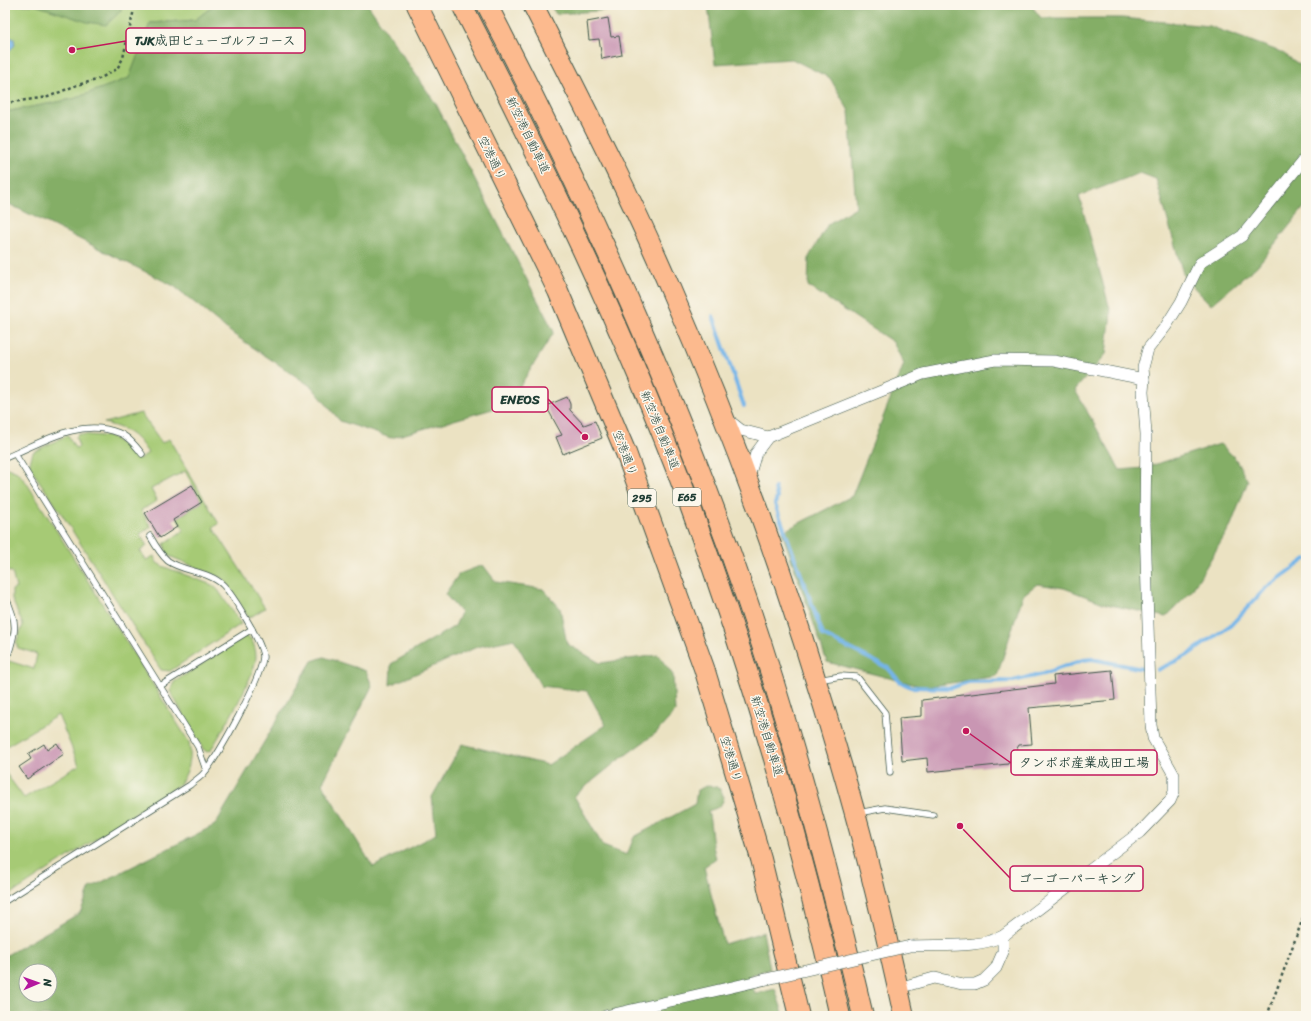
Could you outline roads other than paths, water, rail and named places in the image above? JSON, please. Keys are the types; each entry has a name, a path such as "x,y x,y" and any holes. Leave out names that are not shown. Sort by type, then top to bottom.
{"highway":[{"name":"空港通り","path":"418,5 558,291 626,453 704,668 761,859 799,1016"},
{"name":"新空港自動車道","path":"462,5 518,113 589,263 647,397 687,498 726,604 761,715 796,834 840,1016"},
{"name":"新空港自動車道","path":"488,5 608,253 707,490 746,597 782,707 816,826 863,1016"},
{"path":"533,5 601,141 670,288 722,415 792,606 816,680 855,813 904,1016"}],"street":[{"path":"605,1016 910,946 969,945 990,943 1003,936 1140,832 1170,801 1174,792 1174,775 1153,738 1151,725 1145,523 1146,434 1143,368 1148,349 1166,326 1181,302 1200,263 1242,236 1306,157"},
{"path":"748,486 752,463 761,444 768,437 923,374 995,360 1054,362 1144,379"},
{"path":"722,415 741,430 768,437"},
{"path":"898,988 934,978 963,984 975,984 984,980 996,968 1003,952 1003,936"}],"lane":[{"path":"5,458 68,431 101,428 120,433 132,442 142,454"},
{"path":"14,454 198,747 206,770"},
{"path":"5,901 190,785 206,770 215,757 259,672 263,656 261,644 223,585 213,579 169,562 162,556 150,536"},
{"path":"5,596 15,622 15,634 5,664"},
{"path":"160,686 252,629"},
{"path":"816,680 840,676 857,677 871,693 884,713 890,772"},
{"path":"855,813 885,808 932,815"}],"water":[{"path":"5,35 14,39 15,45 8,52 5,52"}],"waterway":[{"path":"713,316 744,406"},
{"path":"775,488 777,498 775,504 823,635 888,668 900,682 911,687 951,688 968,682 1013,681 1043,674 1083,660 1092,659 1143,669"},
{"path":"1157,670 1186,656 1231,625 1266,588 1306,559"}],"place":[{"name":"TJK成田ビューゴルフコース","path":"72,50"},
{"name":"ENEOS","path":"585,437"},
{"name":"タンポポ産業成田工場","path":"966,731"},
{"name":"ゴーゴーパーキング","path":"960,826"}]}
